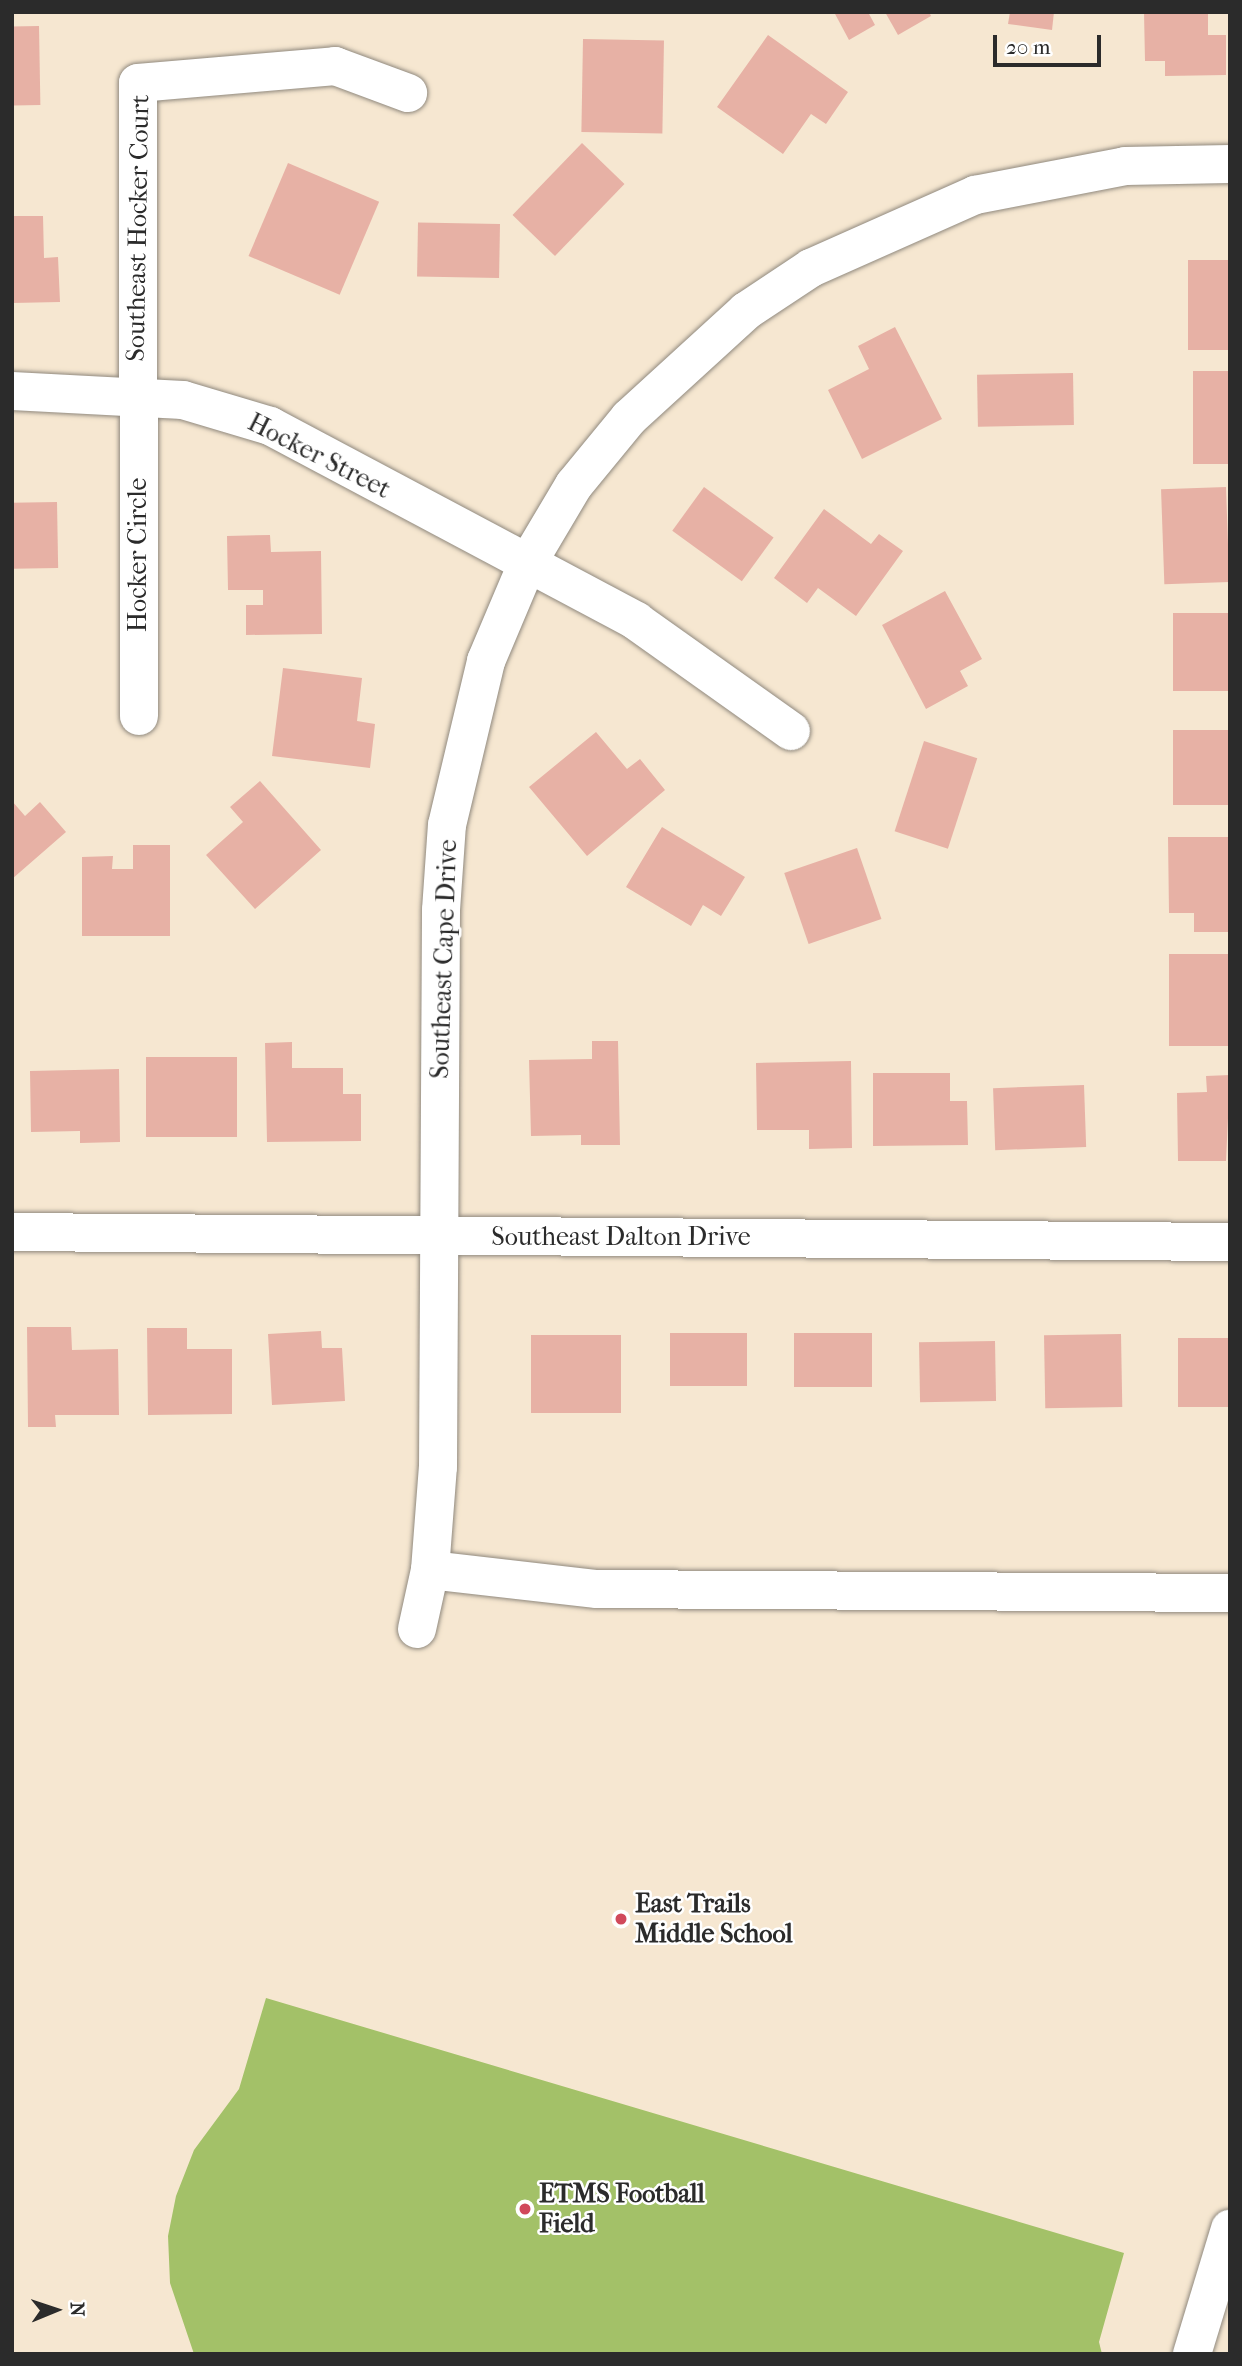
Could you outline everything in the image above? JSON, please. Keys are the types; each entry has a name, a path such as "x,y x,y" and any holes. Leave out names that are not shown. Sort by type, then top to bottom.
{"street":[{"name":"Southeast Hocker Court","path":"136,395 138,83 335,66 408,93"},
{"name":"Southeast Cape Drive","path":"416,1629 430,1570 438,1466 440,910 447,825 486,662 527,564 574,485 629,418 746,311 811,268 975,195 1125,166 1230,164"},
{"name":"Hocker Street","path":"12,391 136,395 208,406 270,426 636,621 791,731"},
{"name":"Hocker Circle","path":"136,395 139,716"},
{"name":"Southeast Dalton Drive","path":"12,1232 1230,1242"},
{"path":"430,1570 597,1589 1230,1593"},
{"path":"1192,2354 1230,2229"}],"green space":[{"name":"ETMS Football Field","path":"266,1998 1124,2253 1099,2342 1102,2354 194,2354 170,2283 168,2236 176,2196 194,2150 239,2089"}],"building":[{"path":"834,12 868,12 875,25 849,40"},
{"path":"885,12 929,12 931,16 898,35"},
{"path":"1010,12 1054,12 1052,30 1008,24"},
{"path":"1144,12 1208,12 1208,35 1226,35 1226,75 1165,76 1165,61 1145,61"},
{"path":"12,26 39,26 40,105 13,105"},
{"path":"768,35 848,92 826,124 811,114 783,154 717,107"},
{"path":"583,39 664,40 662,133 581,132"},
{"path":"582,143 624,184 555,256 513,215"},
{"path":"288,163 379,202 340,295 249,256"},
{"path":"12,216 43,216 44,258 58,257 60,302 12,303"},
{"path":"418,223 500,224 499,278 417,277"},
{"path":"1188,260 1230,260 1230,350 1188,350"},
{"path":"895,327 942,419 862,459 828,390 869,369 858,346"},
{"path":"1193,371 1230,371 1230,464 1193,464"},
{"path":"1073,373 1074,425 978,427 977,375"},
{"path":"704,487 774,538 742,581 672,531"},
{"path":"1226,487 1229,582 1164,584 1161,489"},
{"path":"57,502 58,568 13,569 12,503"},
{"path":"824,509 871,544 879,534 903,551 856,616 818,588 807,603 774,578"},
{"path":"270,535 271,552 321,551 322,634 246,635 246,605 263,605 263,590 228,590 227,536"},
{"path":"945,591 982,659 960,671 968,686 926,709 882,625"},
{"path":"1173,613 1230,613 1230,691 1173,691"},
{"path":"283,668 362,678 357,721 375,724 370,768 272,756"},
{"path":"1173,730 1230,730 1230,805 1173,805"},
{"path":"596,732 627,769 640,759 665,790 587,856 529,787"},
{"path":"924,741 977,758 948,849 895,831"},
{"path":"260,781 321,850 255,909 206,855 243,822 230,807"},
{"path":"12,801 25,816 40,802 66,832 12,879"},
{"path":"662,827 745,877 721,916 703,905 691,926 626,887"},
{"path":"1168,837 1230,837 1230,932 1194,932 1194,913 1169,913"},
{"path":"133,845 170,845 170,936 82,936 82,857 113,856 112,869 133,869"},
{"path":"857,848 881,919 809,944 784,873"},
{"path":"1169,954 1230,954 1230,1046 1169,1046"},
{"path":"592,1041 618,1041 620,1145 581,1145 581,1135 531,1136 529,1060 592,1059"},
{"path":"292,1042 292,1068 343,1068 343,1094 361,1094 361,1141 267,1142 265,1043"},
{"path":"146,1057 237,1057 237,1137 146,1137"},
{"path":"851,1061 852,1148 809,1149 809,1130 757,1130 756,1063"},
{"path":"119,1069 120,1142 80,1143 80,1131 31,1132 30,1071"},
{"path":"873,1073 950,1073 950,1101 967,1101 968,1145 873,1146"},
{"path":"1230,1075 1226,1161 1178,1161 1177,1093 1207,1092 1206,1076"},
{"path":"1084,1085 1086,1147 995,1150 993,1088"},
{"path":"27,1327 71,1327 72,1350 118,1349 119,1415 55,1415 56,1427 28,1427"},
{"path":"147,1328 187,1328 187,1349 232,1349 232,1414 148,1415"},
{"path":"321,1331 322,1348 342,1348 345,1401 272,1405 268,1334"},
{"path":"670,1333 747,1333 747,1386 670,1386"},
{"path":"794,1333 872,1333 872,1387 794,1387"},
{"path":"1121,1334 1122,1407 1045,1408 1044,1335"},
{"path":"531,1335 621,1335 621,1413 531,1413"},
{"path":"1178,1338 1230,1338 1230,1407 1178,1407"},
{"path":"995,1341 996,1401 920,1402 919,1342"}],"place":[{"name":"East Trails Middle School","path":"621,1919"},
{"name":"ETMS Football Field","path":"525,2209"}]}
